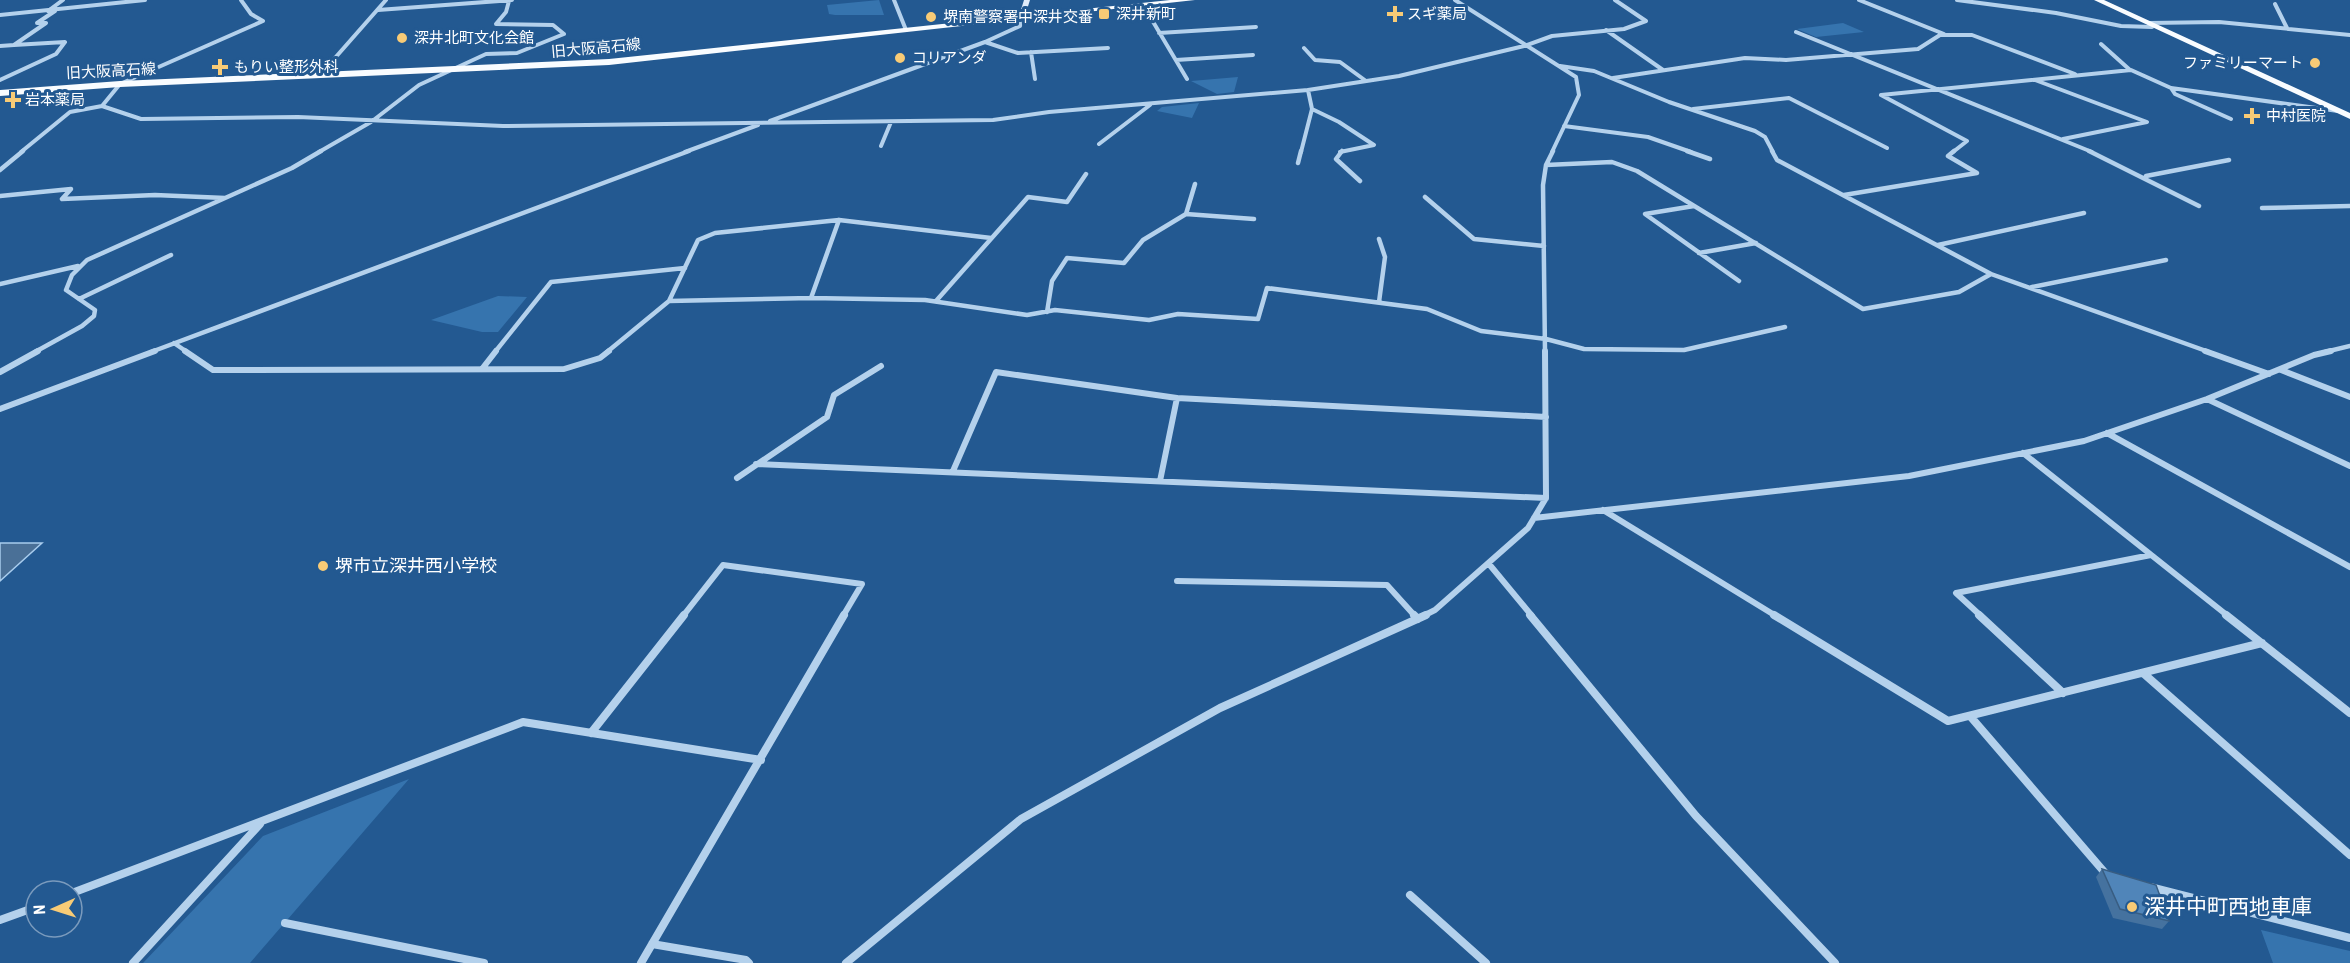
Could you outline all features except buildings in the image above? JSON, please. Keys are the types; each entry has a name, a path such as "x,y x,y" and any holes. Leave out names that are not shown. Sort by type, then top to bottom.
{"main road":[{"path":"1021,19 1027,0"},
{"name":"旧大阪高石線","path":"0,93 120,84 609,62 1191,0"},
{"path":"2098,0 2350,116"}],"street":[{"path":"48,11 63,0"},
{"path":"0,15 145,0"},
{"path":"102,106 111,92 120,84 191,51 236,36 263,21 251,14 241,0"},
{"path":"320,75 386,0"},
{"path":"0,372 82,326 94,316 95,310 66,290 67,281 81,265 92,257 292,168 372,122 405,94 486,54 517,52 564,34 553,25 496,24 506,12 511,0 378,10"},
{"path":"894,0 906,30"},
{"path":"846,963 1021,819 1220,708 1435,610 1528,528 1546,498 1543,185 1546,165 1579,95 1576,77 1455,0"},
{"path":"0,170 70,112 102,106 141,119 298,117 503,126 891,122 993,120 1049,112 1308,90 1399,76 1524,46 1552,36 1624,29 1646,21 1615,0"},
{"path":"1859,0 1945,35"},
{"path":"1957,0 2056,12 2121,26 2219,21 2350,35"},
{"path":"2275,4 2287,28"},
{"path":"1127,7 1152,20 1187,79"},
{"path":"14,45 46,23 37,23 55,11"},
{"path":"0,409 985,42 1020,26 1021,19"},
{"path":"1159,33 1256,27"},
{"path":"1606,30 1664,71"},
{"path":"1796,32 2146,176 2199,206"},
{"path":"1612,78 1745,58 1786,60 1918,50 1940,35 1972,35 2078,75"},
{"path":"0,46 65,42 56,54 0,80"},
{"path":"985,42 1018,53 1108,48"},
{"path":"2101,45 2131,70 2171,88 2339,111"},
{"path":"1304,48 1315,60 1340,62 1366,81"},
{"path":"1031,52 1035,79"},
{"path":"1176,60 1253,55"},
{"path":"1556,65 1594,72 1755,131 1765,137 1777,160 1991,274 2269,374"},
{"path":"1843,196 1977,173 1948,156 1967,141 1881,95 2131,70"},
{"path":"2033,80 2147,122 2062,140"},
{"path":"2171,88 2175,94 2231,119"},
{"path":"1298,163 1312,109 1308,90"},
{"path":"1690,109 1789,98 1887,148"},
{"path":"1099,144 1150,105"},
{"path":"1312,109 1339,122 1374,145 1341,150 1336,159 1360,181"},
{"path":"881,146 891,122"},
{"path":"1564,126 1648,136 1710,159"},
{"path":"2146,176 2229,160"},
{"path":"1546,165 1612,162 1637,171 1863,309 1959,292 1991,274"},
{"path":"936,301 1028,197 1067,201 1086,174"},
{"path":"1186,214 1196,184"},
{"path":"0,196 71,189 62,199 155,195 228,198"},
{"path":"1425,196 1474,239 1544,246"},
{"path":"1694,206 1646,214 1739,281"},
{"path":"2262,208 2350,206"},
{"path":"1938,245 2084,213"},
{"path":"1047,312 1052,281 1067,258 1124,263 1143,240 1186,214 1254,219"},
{"path":"174,343 213,370 564,369 600,358 669,301 698,240 716,233 839,220 991,238"},
{"path":"811,298 839,220"},
{"path":"1379,239 1384,257 1379,302"},
{"path":"1698,253 1756,243"},
{"path":"79,298 171,255"},
{"path":"2031,287 2166,260"},
{"path":"0,284 81,265"},
{"path":"482,369 551,282 685,268"},
{"path":"669,301 811,298 936,301 1028,315 1055,310 1149,320 1178,314 1257,319 1267,288 1427,309 1481,331 1546,339 1584,349 1684,350 1785,327"},
{"path":"1534,518 1909,476 2084,441 2207,399 2314,355 2350,346"},
{"path":"737,478 827,417 834,395 881,366"},
{"path":"2281,370 2350,398"},
{"path":"953,471 996,372 1177,398 1546,417"},
{"path":"1160,481 1177,398"},
{"path":"2207,399 2350,466"},
{"path":"2106,433 2350,567"},
{"path":"2023,453 2350,713"},
{"path":"756,464 1546,498"},
{"path":"1603,510 1948,721 2262,643"},
{"path":"2063,693 1956,593 2151,555"},
{"path":"1489,564 1696,816 1835,963"},
{"path":"591,733 723,565 862,584 641,963"},
{"path":"1178,580 1387,585 1418,619"},
{"path":"2143,673 2350,855"},
{"path":"1970,716 2108,876 2120,879"},
{"path":"84,889 523,722 761,760"},
{"path":"133,963 261,823"},
{"path":"2143,885 2350,938"},
{"path":"1410,895 1486,963"},
{"path":"0,920 24,911"},
{"path":"285,922 484,963"},
{"path":"652,944 746,960 749,963"}],"shaded area":[{"path":"879,0 884,15 829,14 827,5"},
{"path":"1843,23 1864,32 1816,37 1797,29"},
{"path":"1238,77 1234,92 1217,94 1191,81"},
{"path":"1199,103 1192,118 1157,111 1162,107"},
{"path":"498,296 527,297 498,332 482,332 431,320"},
{"path":"0,543 42,543 0,581"},
{"path":"409,779 250,963 143,963 263,836"},
{"path":"2261,930 2350,951 2350,963 2273,963"}],"place":[{"name":"深井新町","path":"1104,14"},
{"name":"スギ薬局","path":"1395,14"},
{"name":"堺南警察署中深井交番","path":"931,17"},
{"name":"深井北町文化会館","path":"402,38"},
{"name":"コリアンダ","path":"900,58"},
{"name":"ファミリーマート","path":"2315,63"},
{"name":"もりい整形外科","path":"220,67"},
{"name":"岩本薬局","path":"13,100"},
{"name":"中村医院","path":"2252,116"},
{"name":"堺市立深井西小学校","path":"323,566"},
{"name":"深井中町西地車庫","path":"2132,907"}]}
